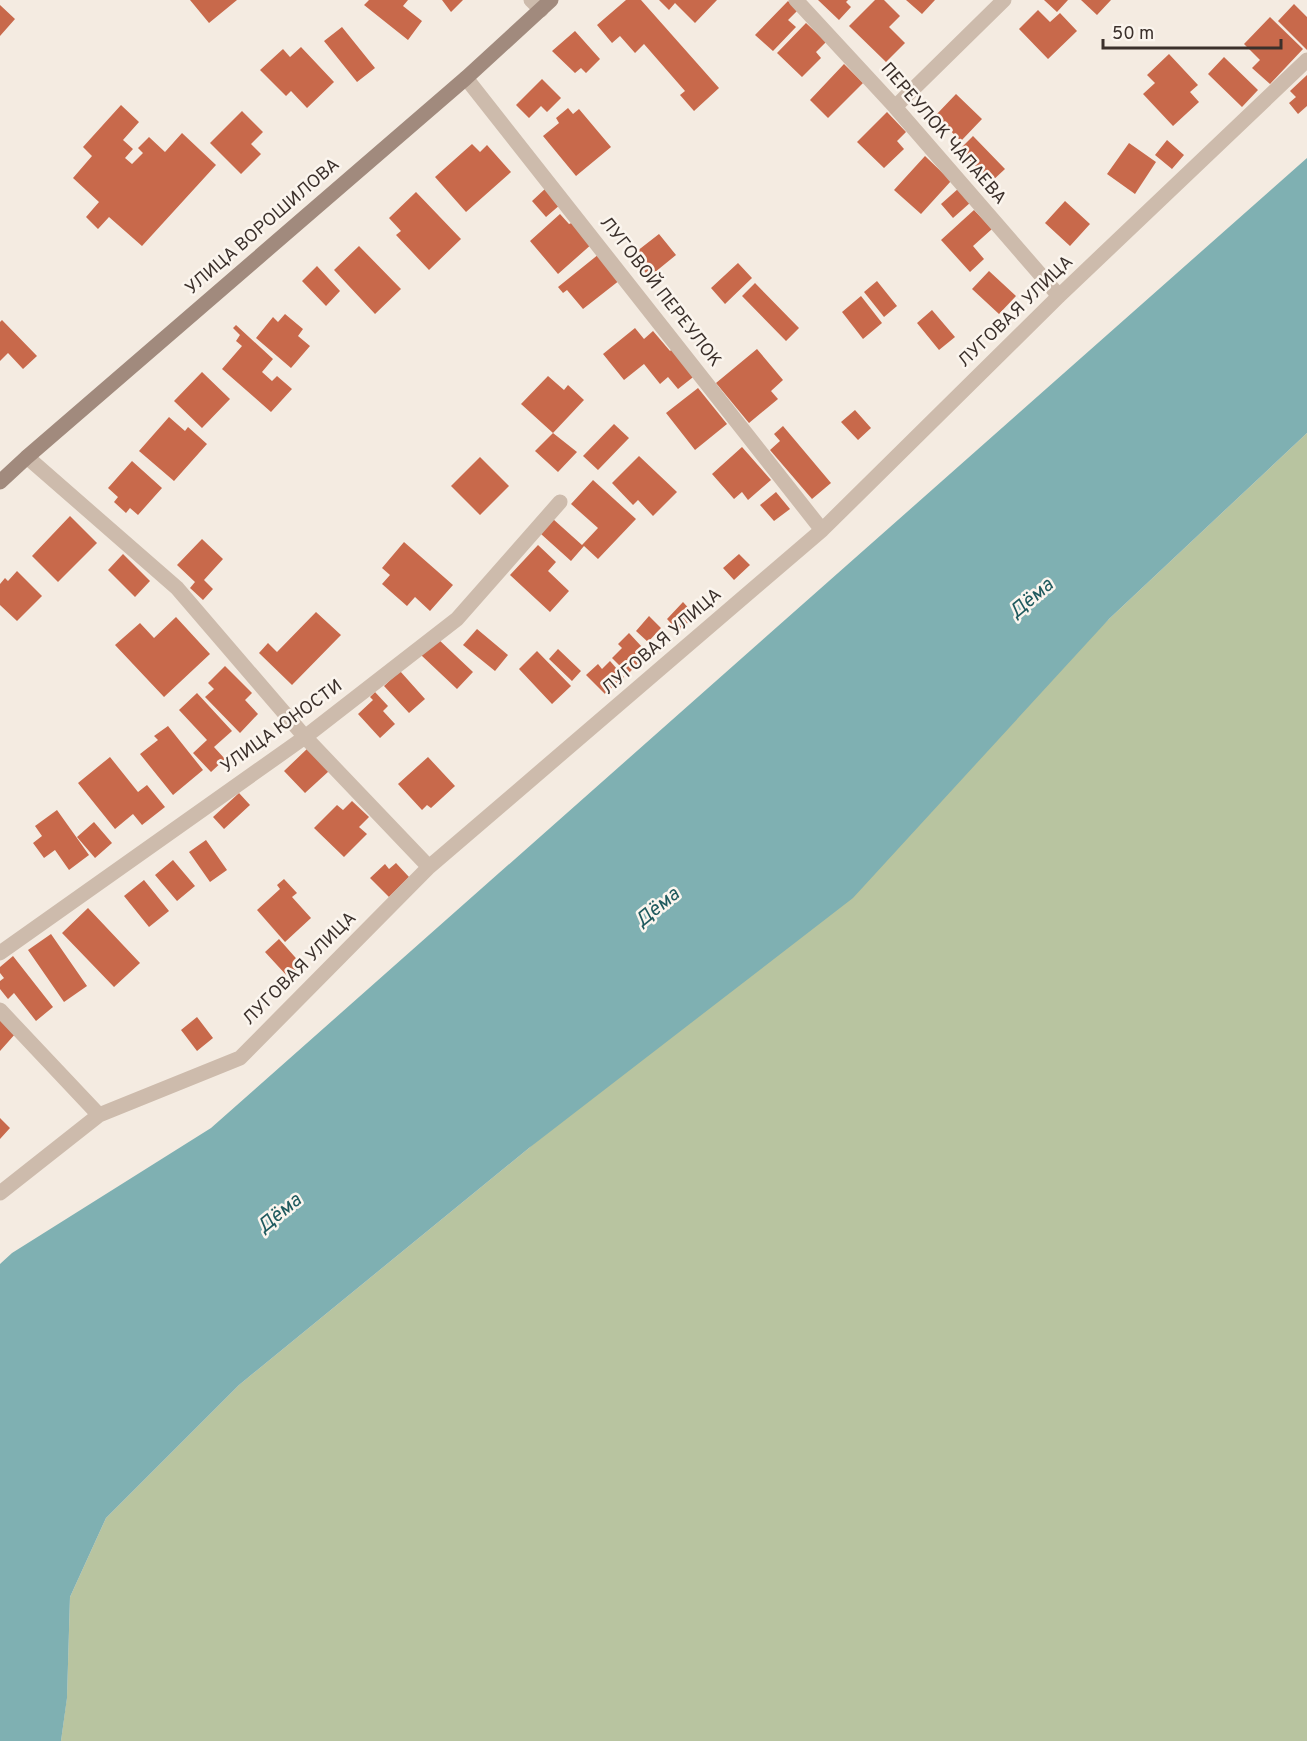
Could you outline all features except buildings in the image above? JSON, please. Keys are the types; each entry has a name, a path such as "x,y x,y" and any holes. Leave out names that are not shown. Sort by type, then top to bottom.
{"street":[{"name":"ПЕРЕУЛОК ЧАПАЕВА","path":"796,0 895,107 1059,296"},
{"path":"895,107 1004,0"},
{"name":"УЛИЦА ВОРОШИЛОВА","path":"0,482 466,78 541,3"},
{"name":"ЛУГОВАЯ УЛИЦА","path":"0,1193 99,1114 240,1058 429,867 822,530 1059,296 1307,60"},
{"name":"ЛУГОВОЙ ПЕРЕУЛОК","path":"466,78 822,530"},
{"path":"27,457 177,588 305,737 429,867"},
{"name":"УЛИЦА ЮНОСТИ","path":"0,953 305,737 457,619 560,502"},
{"path":"0,1010 99,1114"}],"green space":[{"path":"1307,433 1307,1741 61,1741 67,1697 70,1597 106,1518 239,1385 529,1148 1109,619"}],"water":[{"name":"Дёма","path":"1307,158 1307,433 1109,619 853,898 529,1148 239,1385 106,1518 70,1597 67,1698 61,1741 0,1741 0,1264 12,1253 211,1128"}]}
